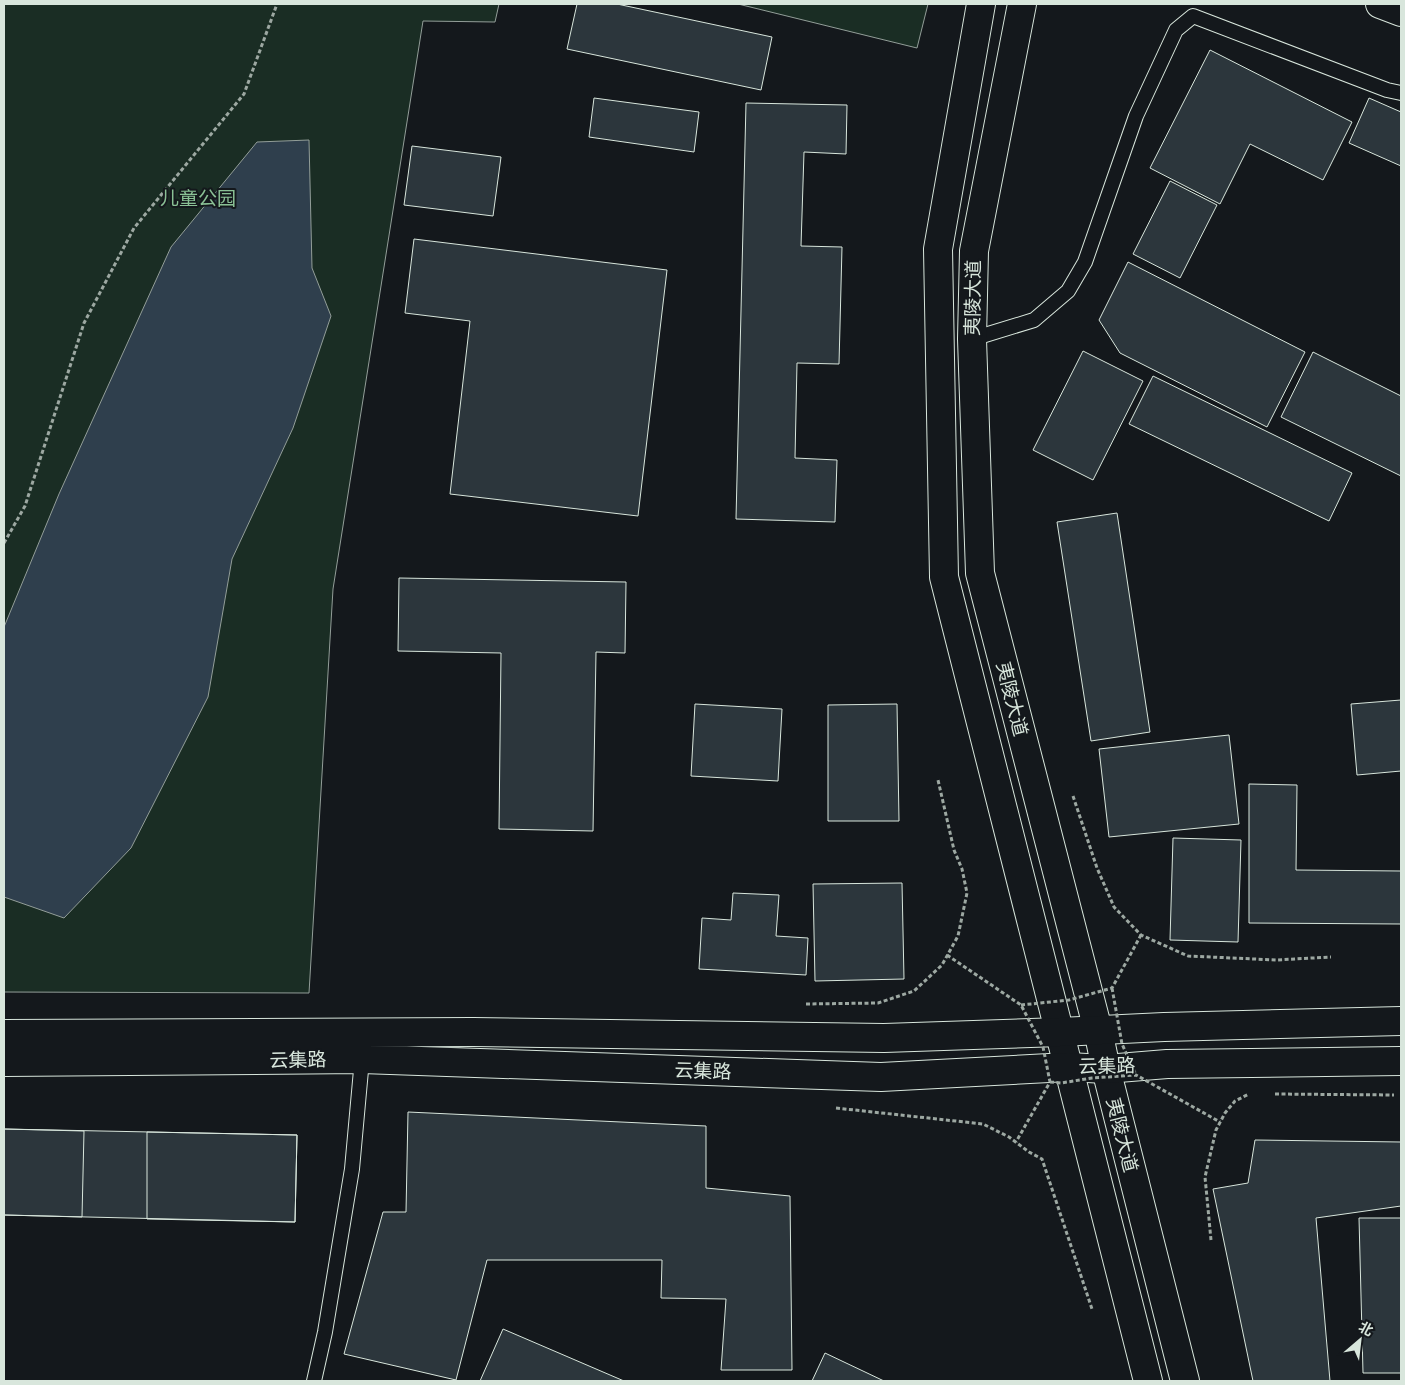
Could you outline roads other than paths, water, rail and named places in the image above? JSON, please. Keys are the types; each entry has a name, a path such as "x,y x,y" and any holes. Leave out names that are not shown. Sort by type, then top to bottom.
{"main road":[{"name":"夷陵大道","path":"981,4 938,249 944,577 1060,1032 1059,1074 1148,1381"},
{"name":"夷陵大道","path":"1022,4 974,252 972,339 980,573 1098,1030 1106,1069 1185,1381"},
{"path":"1380,4 1401,12"},
{"name":"云集路","path":"4,1034 473,1032 884,1038 1164,1027 1401,1021"},
{"name":"云集路","path":"4,1062 362,1059 881,1077 1059,1074 1167,1064 1401,1061"}],"lane":[{"path":"972,339 1034,320 1068,291 1085,262 1136,116 1176,30 1193,16 1387,90 1401,93"},
{"path":"314,1381 325,1332 352,1169 362,1059"}],"water":[{"path":"309,140 312,268 331,316 293,428 232,559 208,697 131,848 64,918 4,897 4,627 59,494 171,247 257,142"}],"park label":[{"name":"儿童公园","path":"198,198"}]}
